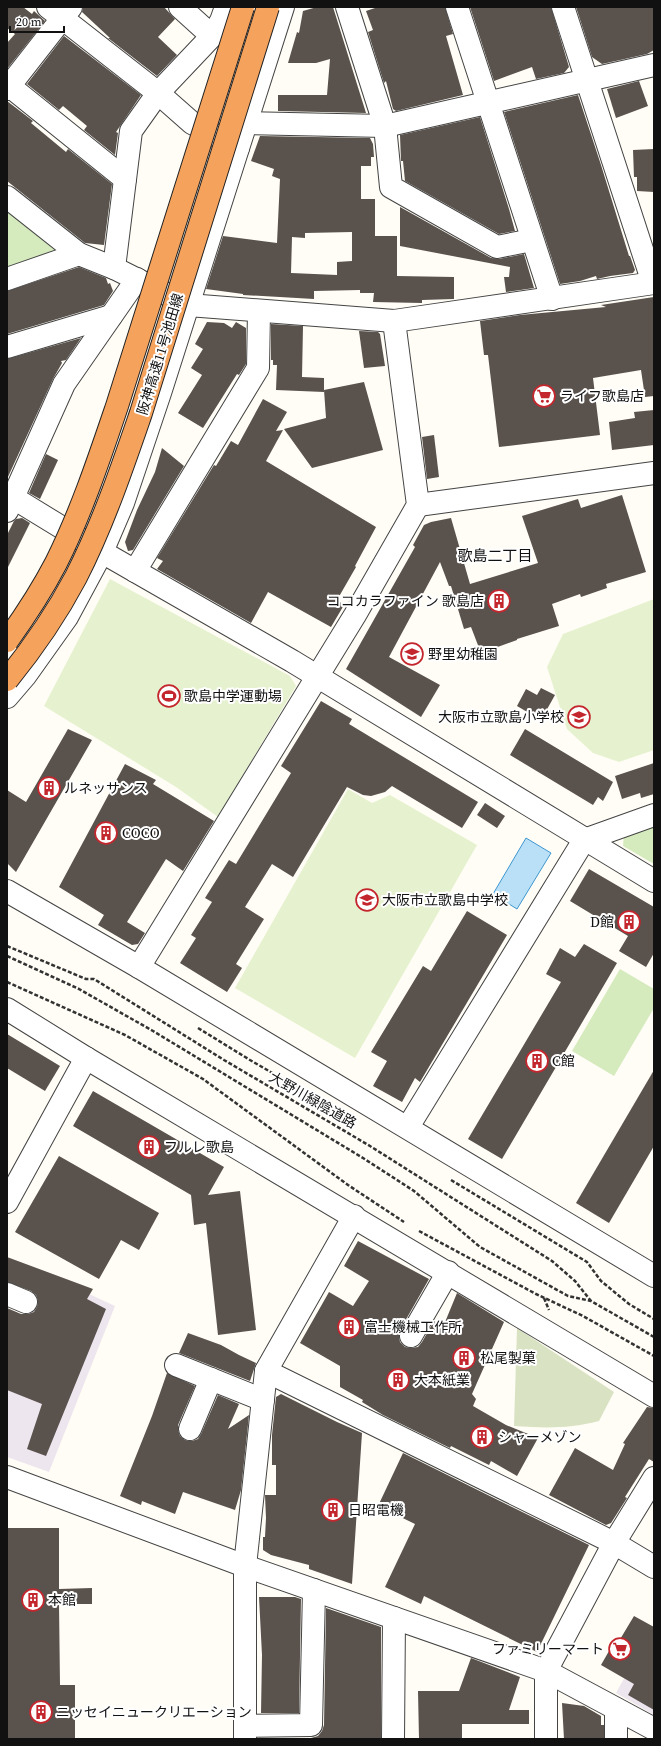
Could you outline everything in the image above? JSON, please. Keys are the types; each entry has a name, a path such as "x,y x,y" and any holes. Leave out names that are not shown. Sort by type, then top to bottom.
{"highway":[{"name":"阪神高速11号池田線","path":"7,641 32,604 56,563 78,514 98,462 120,399 243,7"},
{"name":"阪神高速11号池田線","path":"7,680 50,622 76,577 120,476 142,413 268,7"}],"street":[{"path":"180,7 212,36"},
{"path":"114,268 131,131 158,93 212,36 221,21 226,7"},
{"path":"7,697 25,676 67,617 102,552 123,503 142,450 283,7"},
{"path":"347,7 384,126 391,187 497,247 532,240"},
{"path":"457,7 552,299"},
{"path":"7,197 80,254 114,268 188,305 394,321 654,283 563,7"},
{"path":"125,179 8,87 61,11 192,122 238,148"},
{"path":"246,122 384,126 654,65"},
{"path":"7,279 80,254"},
{"path":"137,279 64,384 9,501 136,571 286,657 316,677 432,745 584,840 654,881"},
{"path":"136,571 258,368 259,311"},
{"path":"7,347 111,316"},
{"path":"139,967 355,615 418,505 394,321"},
{"path":"418,505 654,473"},
{"path":"408,1128 584,840 654,815"},
{"path":"7,891 139,967 654,1276"},
{"path":"7,1009 86,1058 354,1216 654,1396"},
{"path":"7,1202 86,1058"},
{"path":"314,1590 312,1725 245,1733 245,1566 266,1371 354,1216"},
{"path":"411,1336 448,1272"},
{"path":"176,1365 263,1400"},
{"path":"266,1371 614,1543 654,1566"},
{"path":"190,1428 211,1379"},
{"path":"7,1477 245,1566 546,1671 654,1729"},
{"path":"546,1739 546,1671 614,1543 654,1478"},
{"path":"393,1739 394,1618"},
{"path":"616,1709 616,1739"}],"path":[{"name":"大野川緑陰道路","path":"7,946 86,979 94,979 224,1060 370,1146 552,1261 575,1281 591,1301"},
{"name":"大野川緑陰道路","path":"7,956 80,989 363,1158 414,1191 480,1247 568,1296 591,1301 654,1337"},
{"path":"7,982 125,1035 203,1079 348,1185 410,1226"},
{"path":"196,1027 330,1107"},
{"path":"451,1179 587,1262 601,1281 629,1304 654,1319"},
{"path":"418,1230 536,1294 583,1316 654,1356"}],"shaded area":[{"path":"44,1273 115,1306 49,1472 7,1457 7,1361"},
{"path":"654,1624 654,1715 616,1693"}],"green space":[{"path":"7,207 55,245 54,253 7,269"},
{"name":"歌島中学運動場","path":"110,579 290,676 296,686 218,817 176,787 44,706"},
{"path":"654,599 654,750 619,762 593,753 567,729 547,667 563,634"},
{"path":"348,789 372,803 390,795 477,845 355,1058 235,988"},
{"path":"654,824 654,864 623,846 624,834"},
{"path":"620,969 654,989 654,1008 614,1076 572,1051"},
{"path":"517,1328 614,1392 599,1421 588,1424 556,1427 514,1426"}],"water":[{"path":"526,838 551,853 517,909 493,894"}],"building":[{"path":"7,7 23,7 32,14 34,11 45,21 7,69 7,43 15,34 7,28"},
{"path":"83,7 164,7 175,19 158,37 177,55 157,76 108,38 110,38 82,12"},
{"path":"317,7 333,7 366,113 278,111 278,95 327,95 330,59 316,63 288,63 297,32 299,33 303,11"},
{"path":"378,7 445,7 453,34 446,36 463,95 396,111 393,109 386,81 384,83 368,32 373,30 366,11"},
{"path":"470,7 551,7 569,67 564,73 536,79 532,67 494,81"},
{"path":"576,7 654,7 654,50 647,54 602,64 592,57"},
{"path":"64,36 141,95 116,132 118,133 115,155 84,130 87,126 63,106 59,110 27,84"},
{"path":"639,81 648,106 616,118 607,89"},
{"path":"578,95 629,256 635,270 633,273 597,279 596,276 580,281 560,284 504,112"},
{"path":"7,101 33,121 31,123 66,152 68,149 112,184 104,245 85,243 7,181"},
{"path":"480,117 515,231 499,234 405,181 403,161 401,161 400,135"},
{"path":"260,136 370,138 373,144 374,157 371,157 371,166 361,166 361,199 375,199 375,236 397,236 397,276 454,277 454,299 422,300 422,303 373,302 374,293 360,293 360,290 314,291 314,299 243,295 206,289 223,236 277,243 280,179 272,176 274,169 251,161","holes":["352,232 352,261 337,262 337,275 291,273 292,237 305,238 305,233"]},
{"path":"654,149 654,192 637,191 637,177 634,177 633,150"},
{"path":"400,207 491,258 499,259 524,254 534,288 506,292 504,277 509,277 510,267 400,246"},
{"path":"79,267 106,278 108,284 110,283 113,291 104,305 7,334 7,291"},
{"path":"654,297 654,396 645,397 641,370 593,378 600,435 499,447 488,355 484,355 480,321 520,315 606,307 601,305"},
{"path":"207,322 224,323 232,328 236,322 246,328 246,364 239,375 237,374 203,428 178,413 202,375 191,368 203,349 195,344"},
{"path":"271,324 303,326 302,377 324,378 324,392 276,390 277,365 273,365 273,360 271,360"},
{"path":"359,331 378,332 380,334 385,366 364,368"},
{"path":"81,338 66,360 61,361 62,363 53,379 7,479 7,359"},
{"path":"364,382 383,450 312,468 284,429 326,418 324,390"},
{"path":"263,399 287,412 276,431 283,430 266,461 376,527 355,566 356,567 337,600 344,605 331,627 268,592 251,623 157,569 163,561 157,558 214,465 216,466 231,441 238,445"},
{"path":"654,410 654,445 612,450 609,422 635,418 634,412"},
{"path":"434,435 439,477 427,479 422,437"},
{"path":"162,448 184,466 133,550 128,551 125,542 137,510 155,472"},
{"path":"46,454 58,460 40,499 29,493"},
{"path":"622,495 646,572 606,584 607,588 581,597 580,594 552,604 559,626 517,639 481,653 471,627 464,629 451,586 449,586 440,562 389,657 440,685 421,717 346,669 415,547 413,545 424,525 451,518 470,584 538,563 522,516 578,499 581,508"},
{"path":"22,518 30,523 7,569 7,535 14,521"},
{"path":"541,688 555,695 541,720 517,706 526,689 537,695"},
{"path":"321,701 352,719 349,724 478,802 462,828 392,786 385,792 371,796 363,795 347,787 293,877 272,864 245,907 264,919 236,964 242,968 227,992 180,963 196,938 191,935 212,902 205,898 229,860 236,864 291,773 281,766"},
{"name":"ルネッサンス","path":"68,729 92,740 16,872 7,863 7,790 26,802"},
{"path":"525,729 613,782 603,801 598,797 593,805 510,755"},
{"path":"654,763 654,794 641,798 640,793 622,799 615,776"},
{"path":"125,764 156,780 153,784 214,821 183,871 166,859 127,922 145,933 138,944 132,945 98,925 104,915 59,887"},
{"path":"485,803 505,816 497,828 477,815"},
{"name":"D館","path":"589,869 654,907 654,953 646,967 619,951 628,936 570,901"},
{"path":"467,911 507,935 420,1082 415,1078 402,1102 373,1086 387,1061 371,1052 423,966 431,971"},
{"name":"C館","path":"584,944 617,963 502,1159 468,1139 561,982 546,974 560,948 575,957"},
{"path":"7,1034 60,1066 45,1091 7,1068"},
{"path":"654,1070 654,1146 609,1223 576,1203"},
{"path":"93,1091 224,1167 208,1195 240,1191 256,1330 218,1335 206,1223 194,1225 191,1195 73,1126"},
{"path":"59,1156 159,1213 139,1250 121,1240 99,1279 15,1232"},
{"path":"358,1241 429,1279 400,1330 400,1342 405,1347 418,1347 434,1321 443,1327 457,1293 504,1322 472,1394 476,1399 473,1406 506,1425 538,1438 517,1476 491,1461 489,1465 451,1446 450,1448 383,1415 362,1402 363,1400 340,1387 340,1366 300,1343 329,1292 353,1306 369,1281 344,1266"},
{"path":"7,1257 93,1289 87,1299 106,1309 46,1456 27,1449 42,1404 7,1390 7,1308 21,1314 28,1314 34,1312 38,1301 36,1295 31,1291 7,1282"},
{"path":"188,1333 221,1345 256,1363 250,1381 179,1353"},
{"path":"167,1373 195,1386 178,1425 180,1436 185,1440 192,1441 198,1439 218,1395 239,1404 228,1429 249,1415 241,1490 235,1510 183,1492 175,1514 142,1501 141,1505 120,1496 152,1416"},
{"path":"281,1394 362,1433 352,1584 309,1569 309,1565 271,1555 263,1550 263,1537 265,1537 266,1518 265,1495 276,1495 276,1465 272,1465 272,1435 276,1397"},
{"path":"647,1407 654,1408 654,1462 649,1459 625,1497 627,1498 611,1523 606,1525 549,1495 575,1448 613,1470 625,1444 623,1443"},
{"path":"403,1453 589,1545 537,1652 424,1596 421,1604 385,1587 415,1524 378,1506"},
{"path":"7,1528 59,1528 59,1589 92,1588 92,1604 59,1604 60,1685 75,1685 75,1739 7,1739"},
{"path":"259,1597 295,1597 301,1599 299,1713 261,1713 262,1655"},
{"path":"326,1608 381,1627 381,1739 261,1739 311,1738 318,1736 322,1731 324,1725"},
{"path":"634,1616 654,1627 654,1710 628,1695 634,1684 601,1665 613,1644 616,1646"},
{"path":"471,1658 520,1677 509,1710 529,1710 529,1724 462,1724 462,1739 419,1739 418,1691 459,1691"},
{"path":"562,1703 584,1706 601,1716 601,1725 604,1725 604,1739 564,1739"}],"place":[{"name":"ライフ歌島店","path":"544,396"},
{"name":"ココカラファイン 歌島店","path":"499,601"},
{"name":"野里幼稚園","path":"412,654"},
{"name":"歌島中学運動場","path":"169,696"},
{"name":"大阪市立歌島小学校","path":"579,717"},
{"name":"ルネッサンス","path":"49,788"},
{"name":"COCO","path":"106,833"},
{"name":"大阪市立歌島中学校","path":"367,900"},
{"name":"D館","path":"629,922"},
{"name":"C館","path":"537,1061"},
{"name":"フルレ歌島","path":"149,1147"},
{"name":"富士機械工作所","path":"349,1327"},
{"name":"松尾製菓","path":"464,1358"},
{"name":"大本紙業","path":"398,1380"},
{"name":"シャーメゾン","path":"482,1437"},
{"name":"日昭電機","path":"333,1510"},
{"name":"本館","path":"33,1600"},
{"name":"ファミリーマート","path":"620,1649"},
{"name":"ニッセイニュークリエーション","path":"41,1712"}],"district":[{"name":"歌島二丁目","path":"495,555"}]}
